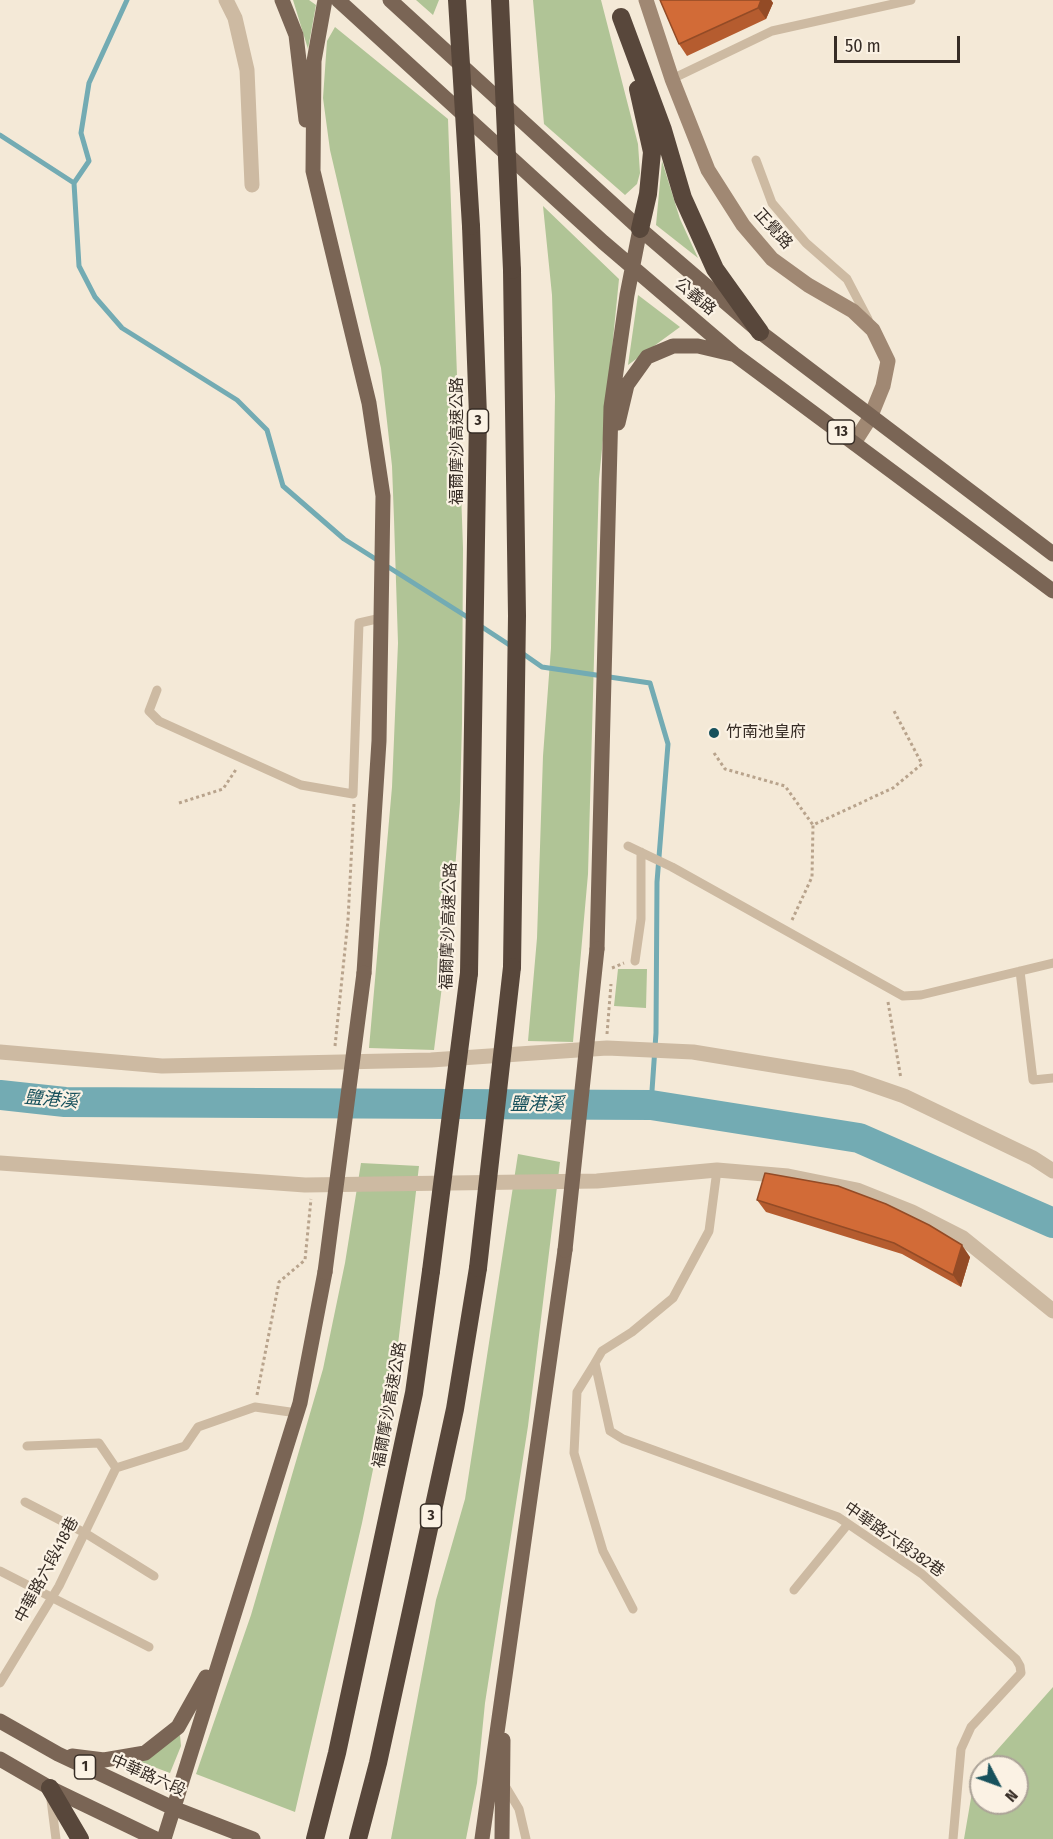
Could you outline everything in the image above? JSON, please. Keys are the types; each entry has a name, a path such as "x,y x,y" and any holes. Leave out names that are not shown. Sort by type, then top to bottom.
{"highway":[{"name":"福爾摩沙高速公路","path":"315,1839 337,1753 414,1393 468,973 478,416 471,226 458,0"},
{"name":"3","path":"358,1839 378,1763 455,1409 478,1268 512,967 516,650 512,270 500,0"},
{"path":"619,9 652,152 648,194 640,229"},
{"path":"619,9 663,130 683,198 715,269 760,332"},
{"path":"50,1788 80,1839"}],"main road":[{"path":"282,0 296,35 313,160"},
{"path":"165,1839 297,1413 325,1272 363,973 380,741 382,496 369,403 313,171 314,61 324,0"},
{"name":"公義路","path":"339,0 633,268 734,354 1053,591"},
{"name":"公義路","path":"390,0 640,229 760,332 870,418 1053,554"},
{"path":"482,1839 565,1250 597,949 606,513 611,407 640,229"},
{"path":"606,513 618,422 627,385 647,357 673,346 698,346 734,354"},
{"path":"58,1754 104,1760 145,1753 178,1727 201,1689 241,1594"},
{"path":"501,1707 502,1839"},
{"name":"中華路六段","path":"0,1721 58,1754 173,1808 253,1839"},
{"name":"1","path":"0,1759 50,1788 156,1839"}],"street":[{"path":"226,0 235,18 247,70 252,185"},
{"name":"正覺路","path":"646,0 672,79 708,170 743,225 772,259 808,285 853,311 873,330 888,361 883,386 870,418 854,442"},
{"path":"0,1052 162,1066 431,1060 607,1048 673,1050 852,1078 904,1096 1033,1158 1053,1171"},
{"path":"0,1162 305,1185 597,1181 717,1170 788,1176 857,1190 912,1212 963,1238 1053,1311"}],"lane":[{"path":"672,79 772,31 911,0"},
{"path":"756,160 772,203 806,243 847,279 873,330"},
{"path":"157,690 149,711 159,721 301,785 353,794 359,623 381,618"},
{"path":"628,846 672,867 903,996 921,995 1053,963"},
{"path":"635,961 641,919 641,852"},
{"path":"1020,971 1034,1080 1053,1078"},
{"path":"633,1609 603,1551 574,1452 577,1392 602,1351 632,1332 673,1298 709,1231 717,1170"},
{"name":"中華路六段382巷","path":"595,1363 610,1431 622,1439 838,1517 922,1574 1020,1666 1021,1673 971,1727 961,1749 952,1839"},
{"path":"27,1446 99,1443 116,1468 185,1446 198,1427 255,1407 297,1413"},
{"name":"中華路六段418巷","path":"0,1683 52,1598 116,1468"},
{"path":"25,1502 85,1533 154,1576"},
{"path":"795,1590 848,1524"},
{"path":"0,1571 149,1647"},
{"path":"503,1782 519,1809 526,1839"},
{"path":"50,1788 56,1839"}],"path":[{"path":"813,825 893,788 922,764 894,711"},
{"path":"714,753 725,769 785,786 813,825 812,877 787,932"},
{"path":"179,803 223,789 243,759"},
{"path":"334,1062 348,920 355,817 353,794"},
{"path":"607,1048 612,966 635,961"},
{"path":"886,986 904,1096"},
{"path":"255,1407 279,1282 305,1260 312,1196 301,1195"}],"green space":[{"path":"293,0 309,0 316,5 308,49"},
{"path":"416,0 439,0 433,15"},
{"path":"533,0 601,0 638,144 640,173 637,184 625,195 544,124"},
{"path":"335,27 448,119 463,548 462,723 460,802 453,898 434,1050 369,1048 392,787 398,643 394,519 392,466 381,368 330,150 323,98 327,41"},
{"path":"662,161 680,219 698,258 656,225"},
{"path":"543,206 619,279 599,479 588,874 573,1042 528,1041 537,938 543,756 551,648 555,396 552,295"},
{"path":"638,295 680,327 628,365"},
{"path":"618,969 647,969 646,1008 614,1006"},
{"path":"518,1154 560,1162 528,1426 485,1703 477,1783 466,1839 391,1839 436,1600 465,1499"},
{"path":"361,1163 419,1166 397,1353 362,1523 295,1812 196,1774 251,1615 323,1369 345,1263"},
{"path":"1053,1687 1053,1839 964,1839 969,1810 969,1815 1029,1815 1029,1755 993,1755"},
{"path":"180,1735 181,1746 170,1773 138,1761"}],"building":[{"path":"660,0 761,0 758,8 679,44"},
{"path":"765,1173 838,1186 886,1204 929,1225 962,1245 953,1275 894,1243 757,1200"}],"waterway":[{"path":"74,183 89,161 81,133 89,83 127,0"},
{"path":"0,135 74,183 79,266 95,297 122,328 237,400 267,430 283,486 344,539 472,620"},
{"path":"479,625 511,646"},
{"path":"522,653 542,667 650,683 668,744 657,882 656,1033 651,1105"},
{"name":"鹽港溪","path":"0,1095 65,1102 651,1105 859,1138 1053,1223"}],"place":[{"name":"竹南池皇府","path":"714,733"}]}
